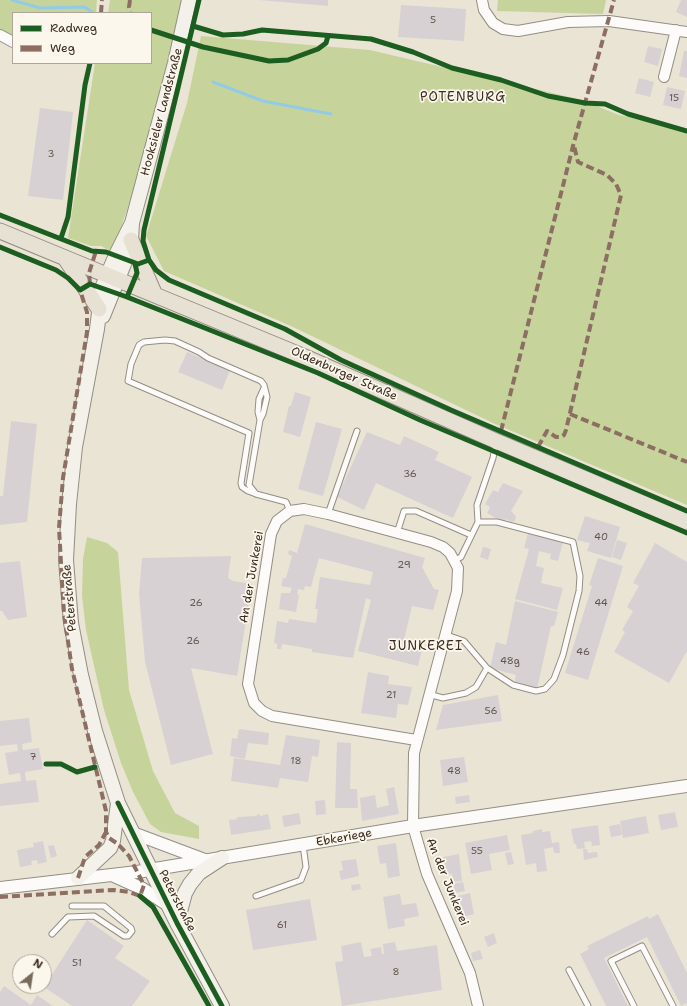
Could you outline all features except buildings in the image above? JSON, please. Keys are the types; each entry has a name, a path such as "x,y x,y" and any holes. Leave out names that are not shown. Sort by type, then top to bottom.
{"main road":[{"name":"Hooksieler Landstraße","path":"112,276 132,223 175,63 189,0"},
{"name":"Hooksieler Landstraße","path":"112,276 131,240 132,223"},
{"name":"Oldenburger Straße","path":"0,230 65,258 154,293 687,522"},
{"path":"131,240 154,293"},
{"path":"65,258 99,309"},
{"name":"Peterstraße","path":"112,276 102,288 97,329 75,447 69,504 66,560 71,623 80,675 95,731 118,803 177,924 222,1006"},
{"name":"Peterstraße","path":"97,329 112,276"},
{"path":"78,878 105,854 114,841 118,803"},
{"path":"177,924 185,893 190,884 199,873 215,859"}],"street":[{"path":"482,0 484,10 493,23 503,29 518,31 568,22 609,21 687,32"},
{"path":"664,77 676,30"},
{"path":"0,36 12,42"},
{"path":"290,511 304,509 397,533 443,547 455,560"},
{"name":"An der Junkerei","path":"290,511 276,521 271,534 248,684 254,703 262,711 272,716 416,740"},
{"name":"An der Junkerei","path":"455,560 459,576 457,591 416,740 412,768 413,826 427,874 470,973 478,1006"},
{"name":"Ebkeriege","path":"0,888 150,870 413,826 687,786"},
{"path":"132,833 215,859"},
{"path":"111,875 143,889 168,905"}],"lane":[{"path":"256,494 249,485 260,420 267,397 261,382 175,341 165,340 144,342 139,345 134,355 128,381 249,434 241,483 245,490 256,494 286,502 290,511"},
{"path":"328,514 357,431"},
{"path":"455,560 462,556 478,522 477,505 494,458 496,441"},
{"path":"397,533 404,511 416,511 471,535"},
{"path":"444,634 464,641 487,668 513,685 536,691 545,689 554,679 563,655 579,591 580,576 573,542 497,522 478,522"},
{"path":"428,694 443,698 466,693 476,688 487,668"},
{"path":"256,896 300,880 306,867 303,845"},
{"path":"52,934 68,917 94,916 124,936 128,936 132,932 132,928 104,906 72,906"},
{"path":"634,1006 610,961 642,946 673,1006"},
{"path":"569,970 588,1006"}],"green space":[{"path":"0,0 97,0 96,12 12,12 12,36 0,30"},
{"path":"110,0 183,0 145,154 118,237 111,251 101,246 91,246 68,238 95,64 152,64 152,12 108,12"},
{"path":"498,0 606,0 603,14 497,11"},
{"path":"201,36 370,50 582,100 619,115 687,129 687,505 495,424 293,327 164,271 146,236 187,103"},
{"path":"87,537 107,543 118,552 129,690 153,771 175,813 199,826 199,839 161,832 150,824 133,792 121,763 104,710 86,630 82,596 83,559"}],"waterway":[{"path":"12,0 40,8 85,7 92,12"},
{"path":"213,82 263,101 331,114"}],"marked path":[{"path":"101,12 102,0"},
{"path":"130,0 130,12"},
{"path":"501,431 574,142 614,0"},
{"path":"538,447 547,431 556,437 561,437 564,435 566,430 621,195 616,184 607,175 578,162 574,146"},
{"path":"90,284 89,273 96,251"},
{"path":"0,897 113,890 129,892 140,896 144,885 129,856 118,844 109,838 106,832 106,811 72,669 64,614 59,528 63,478 87,332 87,312 80,290"},
{"path":"570,414 687,462"},
{"path":"78,878 85,857 99,845 106,832"}],"cycle path":[{"path":"149,260 143,241 144,230 199,0"},
{"path":"193,26 223,35 243,34 262,30 371,39 413,52 452,68 501,80 548,96 585,103 605,104 628,114 687,131"},
{"path":"152,30 203,47 269,61 288,60 318,49 326,43 328,36"},
{"path":"61,238 68,217 85,85 90,64"},
{"path":"0,215 92,251 106,252 138,264 149,260 156,270 169,280 285,329 341,360 451,410 687,511"},
{"path":"0,247 56,270 68,278 80,290 90,284 127,297 137,273 135,263"},
{"path":"127,297 318,373 420,420 687,533"},
{"path":"46,764 61,764 77,772 95,767"},
{"path":"118,803 177,923 222,1006"},
{"path":"140,896 153,907 209,1006"}],"district":[{"name":"POTENBURG","path":"463,98"},
{"name":"JUNKEREI","path":"426,647"}]}
